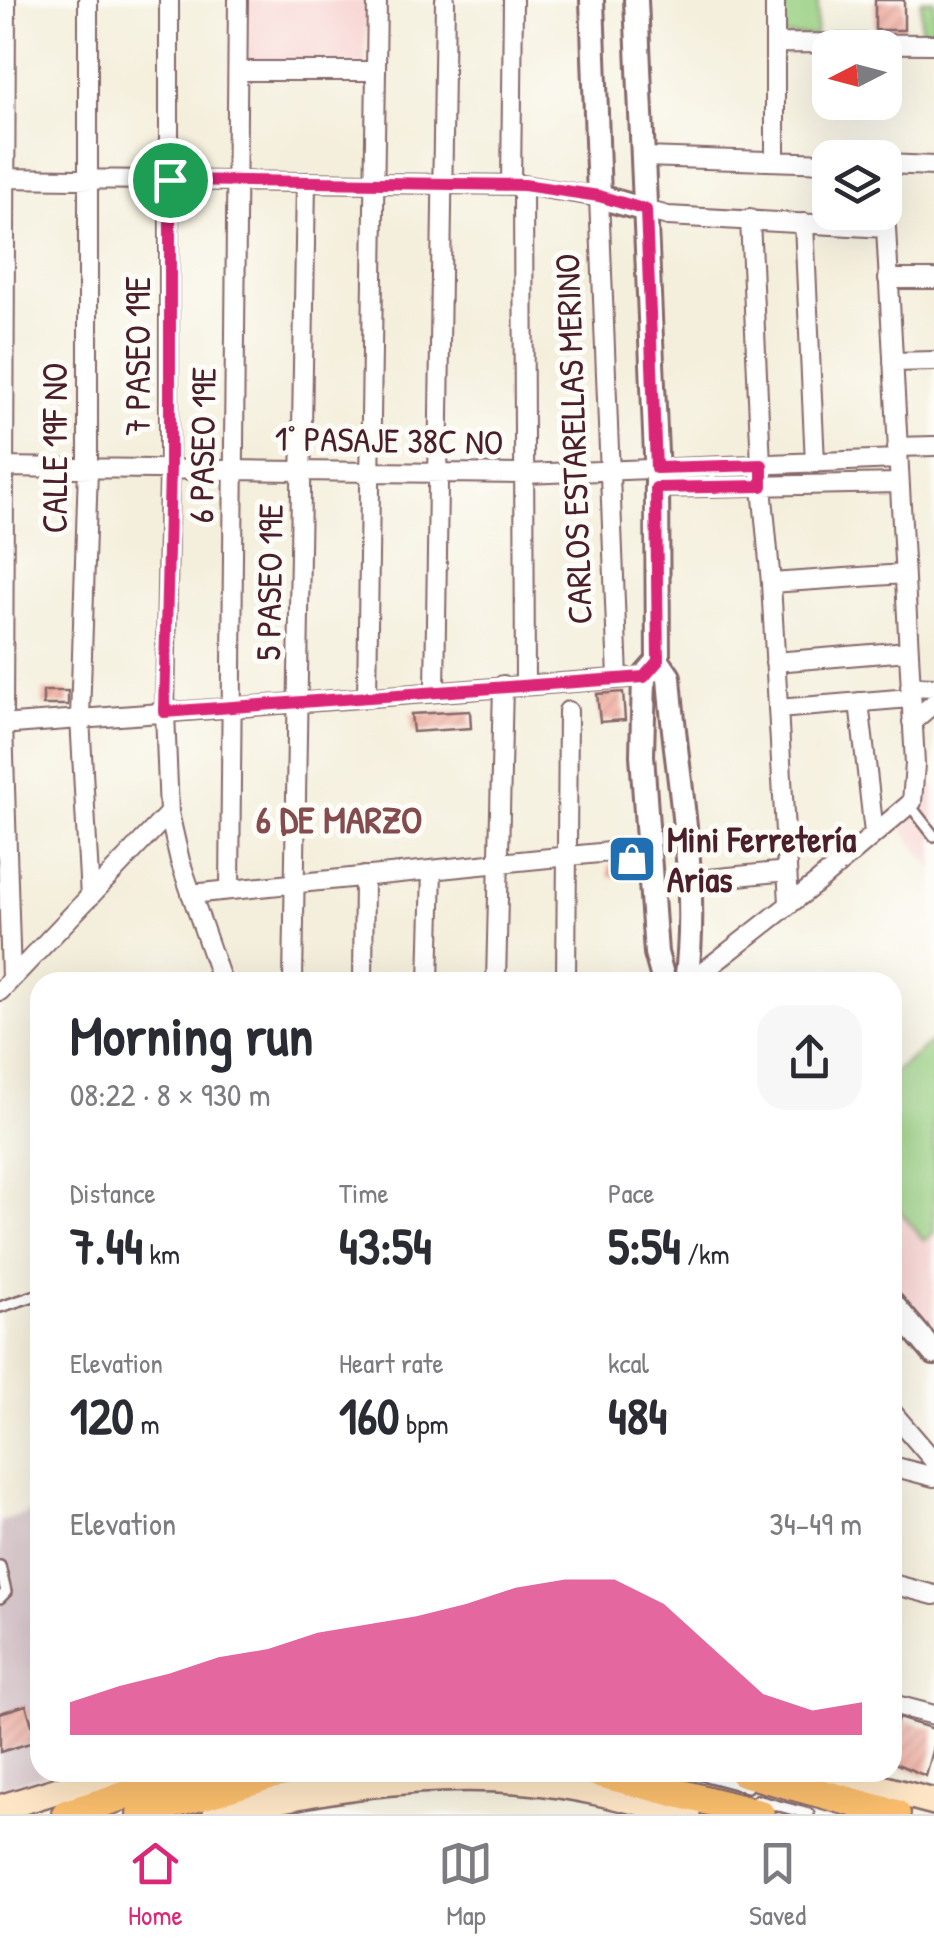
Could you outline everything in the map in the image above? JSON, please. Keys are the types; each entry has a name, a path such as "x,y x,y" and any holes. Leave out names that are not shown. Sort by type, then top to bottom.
{"main road":[{"path":"0,1808 28,1806 92,1782"},
{"path":"66,1814 168,1782"},
{"path":"141,1814 398,1782"},
{"path":"533,1782 614,1805 687,1814"},
{"path":"634,1782 760,1814"},
{"path":"779,1782 896,1814"},
{"path":"859,1782 934,1802"},
{"path":"216,1814 284,1795"}],"street":[{"path":"6,0 2,178 6,985"},
{"name":"CALLE 19F NO","path":"88,0 88,468 80,718 90,897"},
{"name":"7 PASEO 19E","path":"169,0 170,469 164,712 169,813 191,894 218,972"},
{"name":"6 PASEO 19E","path":"230,890 238,0"},
{"path":"367,696 377,0"},
{"path":"435,690 446,0"},
{"path":"513,0 525,684"},
{"name":"CARLOS ESTARELLAS MERINO","path":"592,0 618,678"},
{"path":"636,0 656,478 657,672 689,881 689,972"},
{"path":"775,0 775,161"},
{"path":"774,43 934,44"},
{"path":"238,71 376,71"},
{"path":"644,157 812,162"},
{"path":"902,165 934,166"},
{"path":"2,178 517,185 599,196 668,216 886,228 916,783 909,804 701,972"},
{"name":"5 PASEO 19E","path":"293,972 306,182"},
{"path":"750,219 762,486 789,904"},
{"path":"804,223 815,462"},
{"path":"888,279 934,280"},
{"path":"893,362 934,360"},
{"name":"1° PASAJE 38C NO","path":"656,478 934,446"},
{"name":"1° PASAJE 38C NO","path":"2,467 524,474 608,471 762,486 898,483"},
{"path":"771,583 904,574"},
{"path":"775,662 908,650"},
{"path":"2,725 657,672"},
{"path":"657,672 642,755 656,954 661,972"},
{"path":"496,972 504,685"},
{"path":"778,710 859,702 934,687"},
{"path":"859,702 874,833"},
{"path":"912,722 934,703"},
{"path":"566,972 568,710"},
{"path":"6,985 169,813"},
{"path":"191,894 649,848"},
{"path":"428,972 432,870"},
{"path":"689,881 787,871"},
{"path":"363,972 364,876"},
{"path":"902,1316 934,1353"},
{"path":"902,1424 934,1462"},
{"path":"902,1469 934,1477"},
{"path":"902,1587 934,1595"},
{"path":"902,1707 934,1715"}],"lane":[{"path":"909,804 934,836"},
{"path":"0,1306 30,1297"},
{"path":"0,1566 6,1592 0,1598"},
{"path":"706,1782 809,1814"},
{"path":"713,1782 857,1814"}],"shaded area":[{"path":"248,0 366,0 365,65 247,64"},
{"path":"934,787 934,869 893,819"},
{"path":"934,1040 934,1340 902,1300 902,1066"},
{"path":"30,1512 30,1779 0,1788 0,1522"}],"green space":[{"path":"782,0 818,0 816,30 812,30 812,36 781,36"},
{"path":"921,0 934,0 934,40 921,40"},
{"path":"934,1040 934,1233 924,1241 902,1213 902,1066"}],"building":[{"path":"875,0 904,0 904,30 875,30"},
{"path":"43,691 68,691 68,705 43,705"},
{"path":"623,692 625,720 600,722 597,694"},
{"path":"470,711 471,728 413,732 411,714"},
{"path":"635,862 635,874 609,877 608,865"},
{"path":"26,1705 30,1743 0,1752 0,1713"},
{"path":"902,1719 934,1729 934,1747 926,1776 902,1766"}],"place":[{"name":"Mini Ferretería Arias","path":"632,859"}],"district":[{"name":"6 DE MARZO","path":"339,819"}],"route":[{"path":"170,180 524,185 599,196 646,210 656,468 762,465 762,486 656,488 658,661 644,677 164,712 170,469 170,180"}]}
